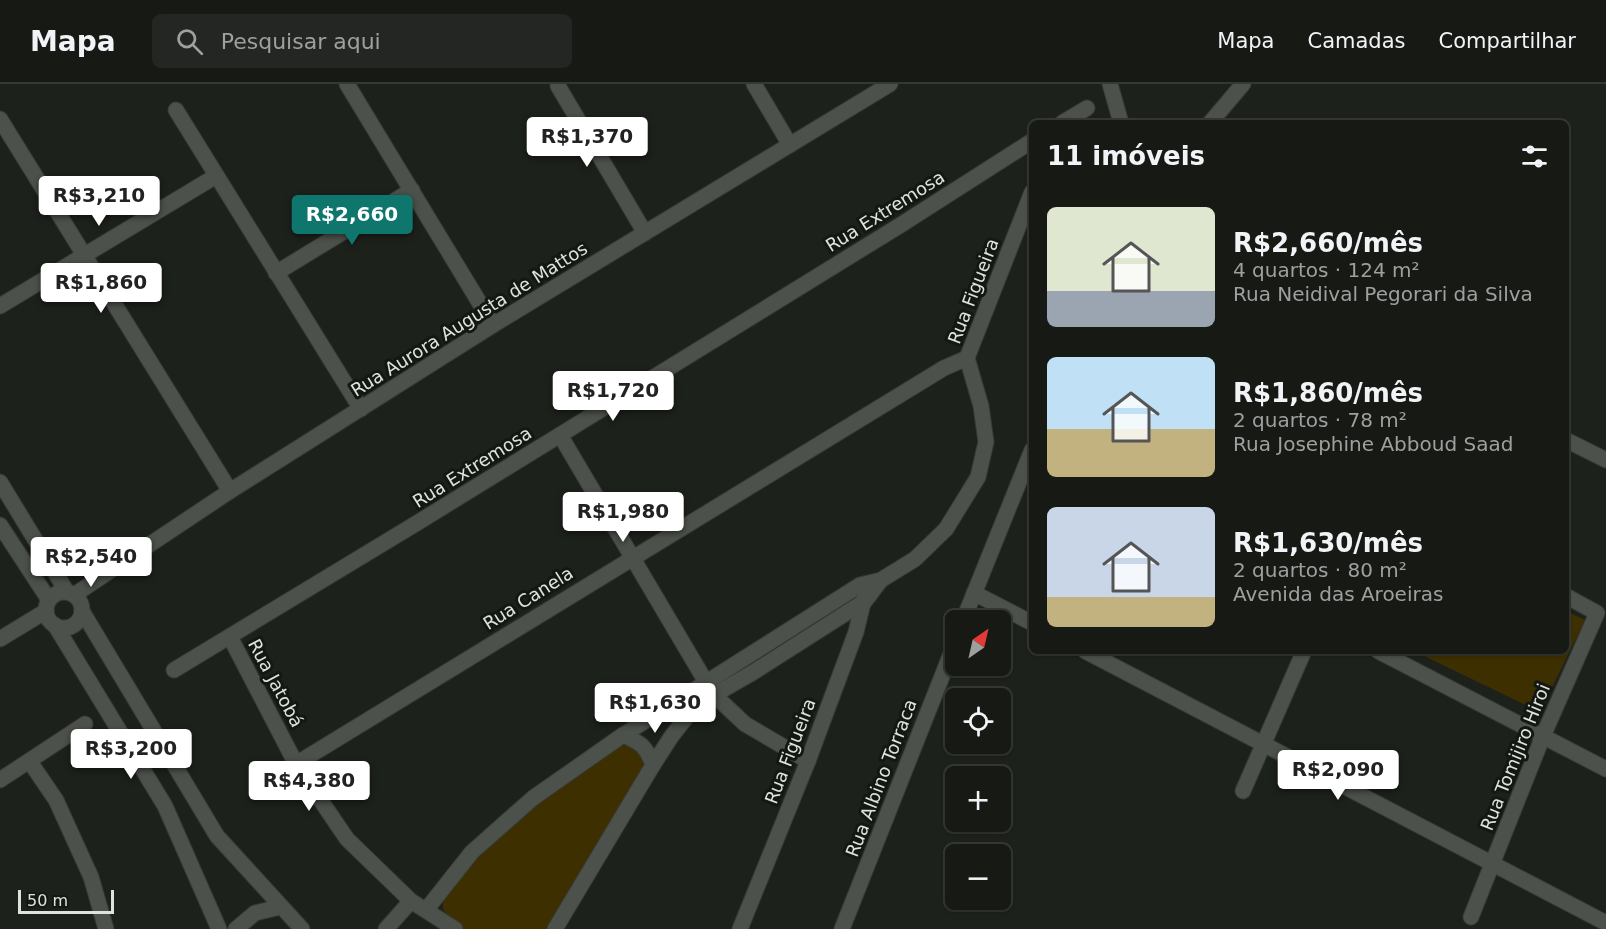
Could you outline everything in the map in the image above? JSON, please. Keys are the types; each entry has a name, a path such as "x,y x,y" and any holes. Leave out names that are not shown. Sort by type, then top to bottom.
{"street":[{"path":"347,84 493,325"},
{"path":"754,84 790,145"},
{"name":"Rua Aurora Augusta de Mattos","path":"71,594 493,325 890,84"},
{"path":"1110,84 1120,120"},
{"path":"1213,120 1243,84"},
{"path":"558,86 645,233"},
{"path":"1067,120 1087,108"},
{"path":"176,110 360,409"},
{"path":"0,119 230,491"},
{"name":"Rua Extremosa","path":"174,670 560,435 1029,143"},
{"path":"0,306 216,176"},
{"path":"276,273 412,190"},
{"name":"Rua Figueira","path":"881,580 915,559 946,529 978,477 986,442 981,406 967,358 1029,200"},
{"name":"Rua Canela","path":"296,764 944,368 967,358"},
{"path":"560,435 709,689 745,724 808,761"},
{"path":"1569,442 1606,460"},
{"path":"967,610 1028,472"},
{"path":"0,482 71,594 82,605 81,617 73,626 55,625"},
{"path":"0,525 48,606 47,617 55,625 165,806 219,929"},
{"path":"426,910 472,852 533,798 623,735 709,689 860,585 881,580"},
{"path":"555,929 653,765 671,737 709,689 752,673 865,601 881,580"},
{"path":"860,585 865,601"},
{"path":"974,593 1029,621"},
{"path":"0,639 48,606 57,594 71,594"},
{"name":"Rua Tomijiro Hiroi","path":"1471,917 1543,736 1597,613 1569,598"},
{"name":"Rua Figueira","path":"740,929 808,761 856,632 865,601"},
{"path":"82,611 217,836 302,929"},
{"name":"Rua Jatobá","path":"230,638 296,764 347,839 411,901 426,910 439,925 455,929"},
{"path":"1091,654 1606,922"},
{"path":"1243,791 1303,654"},
{"path":"1384,654 1606,769"},
{"name":"Rua Albino Torraca","path":"842,929 945,669"},
{"path":"0,780 85,724"},
{"path":"623,735 638,742 648,751 653,765"},
{"path":"30,762 56,800 91,877 106,929"},
{"path":"386,929 411,901"},
{"path":"236,929 255,913 280,907"}],"shaded area":[{"path":"1569,612 1585,620 1569,653"},
{"path":"1420,654 1568,654 1540,712"},
{"path":"629,745 641,752 643,763 641,773 547,929 464,929 449,919 443,909 443,897 476,860 545,798 618,746"}]}
